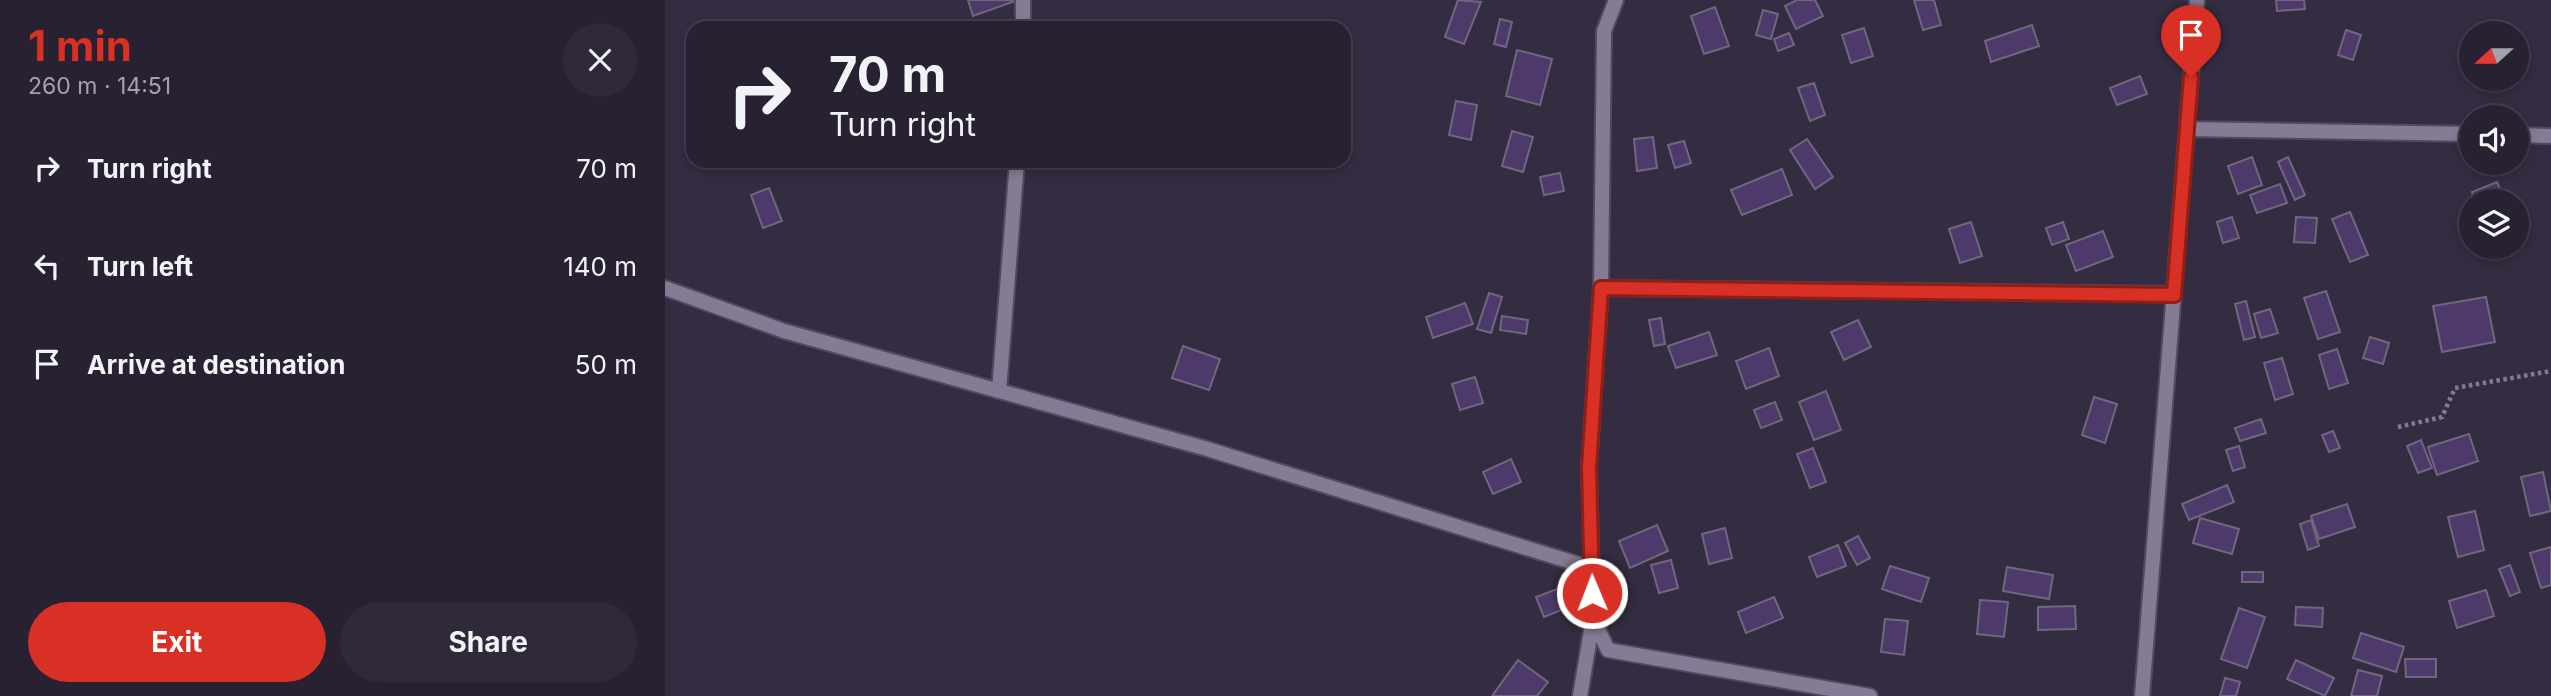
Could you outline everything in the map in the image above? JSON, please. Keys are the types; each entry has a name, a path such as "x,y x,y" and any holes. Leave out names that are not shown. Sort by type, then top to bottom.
{"street":[{"path":"1023,0 1023,21"},
{"path":"1580,696 1593,619 1589,467 1601,288 1604,30 1616,0"},
{"path":"2142,696 2197,0"},
{"path":"2187,129 2459,134"},
{"path":"2529,135 2551,136"},
{"path":"999,391 1016,168"},
{"path":"665,288 784,331 1204,448 1591,568"},
{"path":"1601,288 2174,295"},
{"path":"1593,619 1608,650 1870,696"}],"path":[{"path":"2398,427 2442,417 2455,388 2551,371"}],"building":[{"path":"968,0 1018,0 973,16"},
{"path":"1458,0 1481,2 1464,44 1445,37"},
{"path":"1797,0 1815,0 1823,16 1796,29 1785,6"},
{"path":"1914,0 1934,0 1941,25 1923,30"},
{"path":"2276,0 2304,0 2305,9 2277,11"},
{"path":"1715,7 1729,46 1704,54 1691,16"},
{"path":"1763,10 1778,14 1771,39 1756,35"},
{"path":"1500,19 1512,22 1506,47 1494,44"},
{"path":"2032,25 2039,46 1991,62 1985,41"},
{"path":"1864,28 1873,56 1851,63 1842,35"},
{"path":"2346,30 2361,35 2353,60 2338,55"},
{"path":"1789,33 1794,45 1778,51 1774,39"},
{"path":"1517,50 1552,59 1540,105 1506,96"},
{"path":"2140,76 2147,94 2117,105 2110,88"},
{"path":"1814,83 1825,115 1810,121 1798,88"},
{"path":"1456,101 1477,105 1471,140 1449,135"},
{"path":"1512,131 1533,137 1523,172 1502,166"},
{"path":"1653,137 1657,168 1637,171 1634,139"},
{"path":"1807,139 1833,177 1815,189 1790,150"},
{"path":"1684,141 1691,163 1675,168 1668,145"},
{"path":"2252,157 2262,185 2238,194 2228,166"},
{"path":"2288,157 2305,195 2295,200 2278,162"},
{"path":"1782,169 1792,195 1742,215 1731,190"},
{"path":"1560,173 1564,191 1544,195 1540,177"},
{"path":"2497,182 2500,189 2480,189"},
{"path":"2280,184 2287,203 2257,213 2250,195"},
{"path":"769,188 782,221 763,228 751,195"},
{"path":"2350,212 2368,255 2350,262 2332,219"},
{"path":"2232,217 2239,238 2223,243 2217,222"},
{"path":"2296,217 2317,218 2315,243 2294,242"},
{"path":"1971,222 1982,256 1960,263 1949,229"},
{"path":"2063,222 2069,239 2052,245 2046,228"},
{"path":"2103,231 2113,257 2076,271 2066,245"},
{"path":"2326,291 2340,332 2318,339 2304,298"},
{"path":"1489,293 1502,297 1491,333 1477,329"},
{"path":"2486,297 2495,342 2442,352 2433,306"},
{"path":"2246,301 2255,337 2244,340 2235,304"},
{"path":"1465,303 1473,324 1433,338 1426,317"},
{"path":"2270,309 2278,333 2261,338 2254,314"},
{"path":"1502,316 1528,320 1526,334 1500,330"},
{"path":"1661,318 1665,344 1654,346 1649,320"},
{"path":"1858,320 1871,347 1844,360 1831,332"},
{"path":"1709,332 1717,355 1676,368 1668,346"},
{"path":"2370,337 2389,343 2383,364 2363,358"},
{"path":"1183,346 1220,359 1209,390 1172,378"},
{"path":"1769,348 1779,376 1746,389 1736,361"},
{"path":"2337,349 2348,383 2329,389 2319,355"},
{"path":"2282,358 2293,394 2275,400 2264,363"},
{"path":"1475,377 1483,403 1460,410 1452,384"},
{"path":"1826,391 1841,430 1814,440 1799,402"},
{"path":"2094,397 2117,404 2105,443 2082,435"},
{"path":"1775,402 1782,420 1761,428 1754,410"},
{"path":"2261,419 2266,433 2240,441 2235,428"},
{"path":"2333,431 2340,448 2329,452 2322,435"},
{"path":"2469,434 2478,461 2437,475 2428,447"},
{"path":"2421,440 2432,468 2418,473 2407,446"},
{"path":"2239,446 2245,467 2233,471 2226,450"},
{"path":"1813,448 1826,482 1810,488 1797,454"},
{"path":"1511,459 1521,482 1493,494 1483,472"},
{"path":"2543,472 2551,511 2530,516 2521,477"},
{"path":"2227,485 2234,502 2189,520 2182,504"},
{"path":"2347,504 2355,527 2319,539 2311,516"},
{"path":"2475,511 2484,550 2458,557 2448,517"},
{"path":"2200,518 2239,529 2232,554 2193,543"},
{"path":"2311,520 2319,546 2308,550 2300,524"},
{"path":"1657,525 1668,551 1630,568 1619,541"},
{"path":"1725,528 1732,558 1709,564 1702,534"},
{"path":"1858,536 1870,558 1857,565 1845,543"},
{"path":"1838,545 1846,566 1817,577 1809,557"},
{"path":"2551,547 2551,585 2541,588 2530,553"},
{"path":"1671,560 1678,588 1659,593 1651,565"},
{"path":"2510,565 2520,592 2510,596 2499,569"},
{"path":"1890,566 1929,578 1921,602 1882,589"},
{"path":"2007,567 2053,575 2049,599 2003,591"},
{"path":"2242,572 2263,572 2263,582 2242,582"},
{"path":"1560,588 1567,608 1544,617 1536,597"},
{"path":"2486,590 2494,616 2457,628 2449,601"},
{"path":"1774,597 1783,618 1746,633 1738,612"},
{"path":"1980,600 2008,602 2004,637 1977,634"},
{"path":"2075,606 2076,629 2038,630 2038,607"},
{"path":"2296,607 2323,608 2322,627 2295,625"},
{"path":"2239,608 2265,617 2247,668 2221,659"},
{"path":"1885,619 1908,621 1904,655 1881,652"},
{"path":"2361,633 2404,647 2396,672 2353,658"},
{"path":"2405,659 2436,659 2436,677 2406,677"},
{"path":"1518,660 1548,682 1537,696 1492,696"},
{"path":"2296,660 2334,678 2325,696 2287,679"},
{"path":"2358,670 2382,676 2377,696 2351,696"},
{"path":"2225,678 2240,682 2236,696 2220,696"}],"route":[{"path":"1592,593 1589,467 1601,288 2174,295 2191,77"}]}
